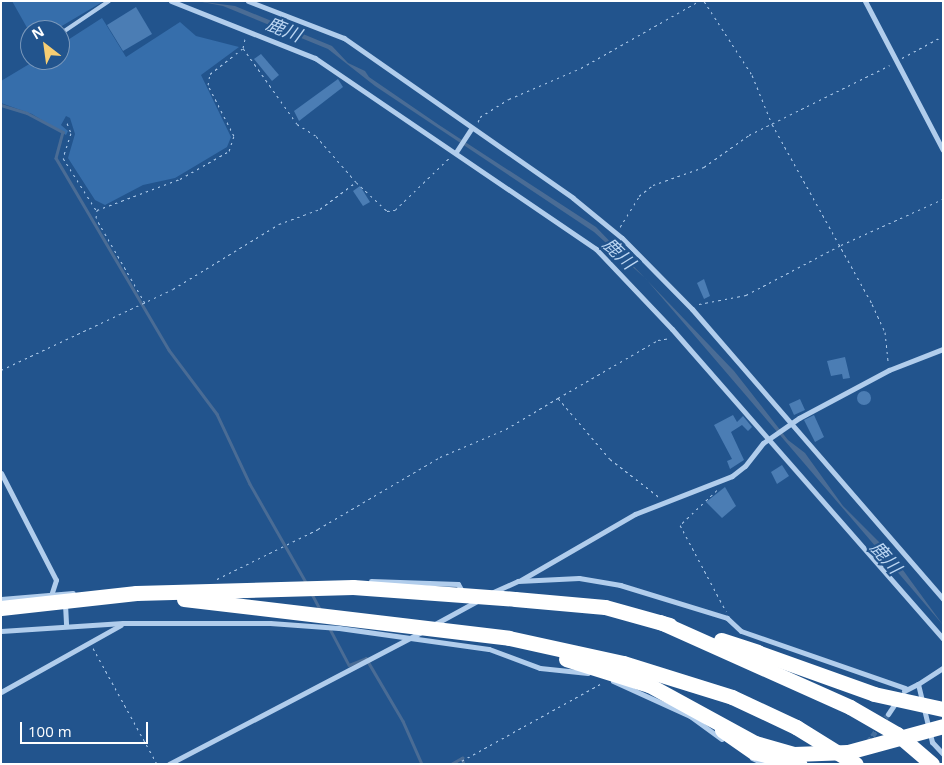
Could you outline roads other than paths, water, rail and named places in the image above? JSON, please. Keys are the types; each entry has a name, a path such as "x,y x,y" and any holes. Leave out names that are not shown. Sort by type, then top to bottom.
{"highway":[{"path":"1,608 136,593 388,587 605,607 728,642 874,694 943,709"},
{"path":"87,599 174,598 516,640 632,665 732,697 796,727 856,764"},
{"path":"660,622 850,707 897,734 932,764"},
{"path":"516,640 566,660 624,675 704,713 755,743 807,755 848,752 943,726"},
{"path":"757,652 886,689 943,700"},
{"path":"704,713 749,749 800,764"},
{"path":"822,764 858,758 943,734"}],"street":[{"path":"171,1 316,58 457,150 596,249 680,338 771,440 943,639"},
{"path":"248,1 344,38 470,130 573,198 622,238 692,308 789,425 943,599"},
{"path":"865,1 943,150"},
{"path":"457,150 470,130"},
{"path":"169,764 320,682 380,657 470,604 518,581 664,500 732,476 745,466 763,443 771,440 789,425 889,370 943,350"},
{"path":"1,473 56,580 52,595"},
{"path":"518,581 596,580 727,618 741,631 905,688 918,684 943,668"},
{"path":"1,599 64,593 212,585 417,581 458,584 470,604"},
{"path":"64,593 66,626"},
{"path":"1,692 123,623"},
{"path":"1,631 123,623 270,623 378,632 409,639 489,649 540,668 608,679 690,716 765,764"},
{"path":"918,684 932,742 943,754"},
{"path":"888,714 905,688"}],"lane":[{"path":"70,27 110,1"}],"water":[{"name":"鹿川","path":"197,1 235,6 332,46 348,63 365,71 369,77 439,125 596,227 645,278 594,232 375,86 328,49 223,6"},
{"name":"鹿川","path":"647,281 734,371 788,440 805,453 843,506 892,555 943,625"}],"waterway":[{"path":"1,105 27,113 63,132 56,158 169,350 217,414 250,484 306,582"},
{"path":"312,594 320,609"},
{"path":"329,627 349,665 366,658 403,721 422,764"},
{"path":"451,764 462,758 464,764"}],"tunnel":[{"path":"868,742 888,714"}]}
